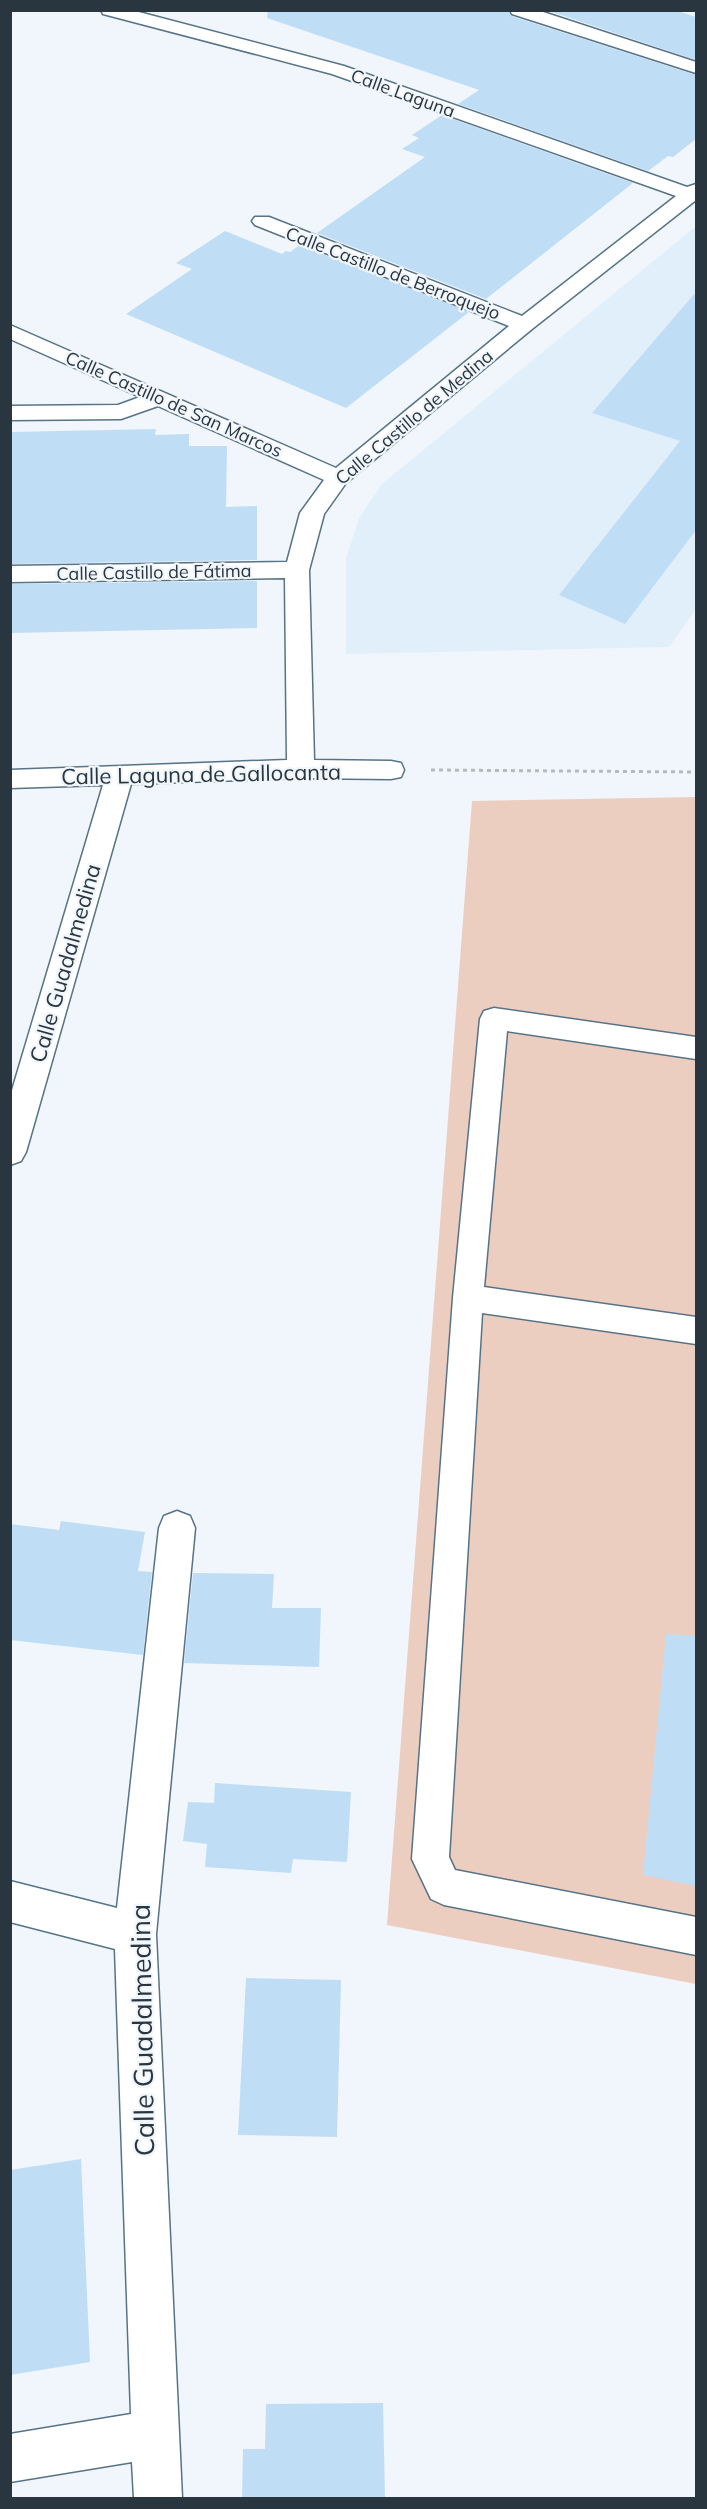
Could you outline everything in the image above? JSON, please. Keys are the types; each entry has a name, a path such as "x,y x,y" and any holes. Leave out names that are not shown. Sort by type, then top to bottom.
{"street":[{"name":"Calle Laguna","path":"109,10 338,70 694,192"},
{"path":"518,10 696,68"},
{"name":"Calle Castillo de Medina","path":"301,769 297,570 312,513 338,478 524,324 694,192"},
{"name":"Calle Castillo de Berroquejo","path":"262,221 524,324"},
{"name":"Calle Castillo de San Marcos","path":"10,331 338,478"},
{"path":"10,413 121,412 159,398"},
{"name":"Calle Castillo de Fátima","path":"10,574 297,570"},
{"name":"Calle Laguna de Gallocanta","path":"10,779 301,769 391,770"},
{"name":"Calle Guadalmedina","path":"10,1152 120,775"},
{"name":"Calle Guadalmedina","path":"158,2499 135,1934 177,1528"},
{"path":"10,1901 135,1934"},
{"path":"10,2458 154,2434"}],"lane":[{"path":"696,1048 494,1019 468,1298 430,1859 444,1886 696,1936"},
{"path":"468,1298 696,1331"}],"path":[{"path":"391,770 696,772"}],"shaded area":[{"path":"696,226 696,609 669,647 346,654 346,559 359,518 382,484"},
{"path":"696,797 696,1984 387,1925 472,801"}],"building":[{"path":"268,10 508,10 511,16 696,75 696,139 673,157 668,156 648,171 458,104 479,90 267,18"},
{"path":"546,10 675,10 696,17 696,60"},
{"path":"442,115 633,183 486,299 317,233 425,157 402,149 419,138 412,135"},
{"path":"225,231 282,254 300,245 469,312 346,408 126,314 192,269 176,263"},
{"path":"696,292 696,530 625,624 559,595 680,441 592,413"},
{"path":"156,429 155,435 189,434 189,446 227,446 226,507 257,506 257,560 10,564 10,432"},
{"path":"257,581 257,628 10,633 10,584"},
{"path":"61,1521 145,1532 138,1571 152,1572 143,1655 10,1640 10,1524 59,1530"},
{"path":"193,1573 274,1574 272,1608 321,1608 319,1667 184,1663"},
{"path":"666,1634 696,1636 696,1886 643,1875"},
{"path":"215,1783 351,1792 347,1862 293,1859 291,1873 205,1867 207,1844 183,1841 188,1802 214,1803"},
{"path":"246,1978 341,1980 337,2137 238,2135"},
{"path":"81,2159 90,2362 10,2375 10,2170"},
{"path":"383,2403 385,2499 242,2499 243,2449 265,2449 266,2404"}]}
